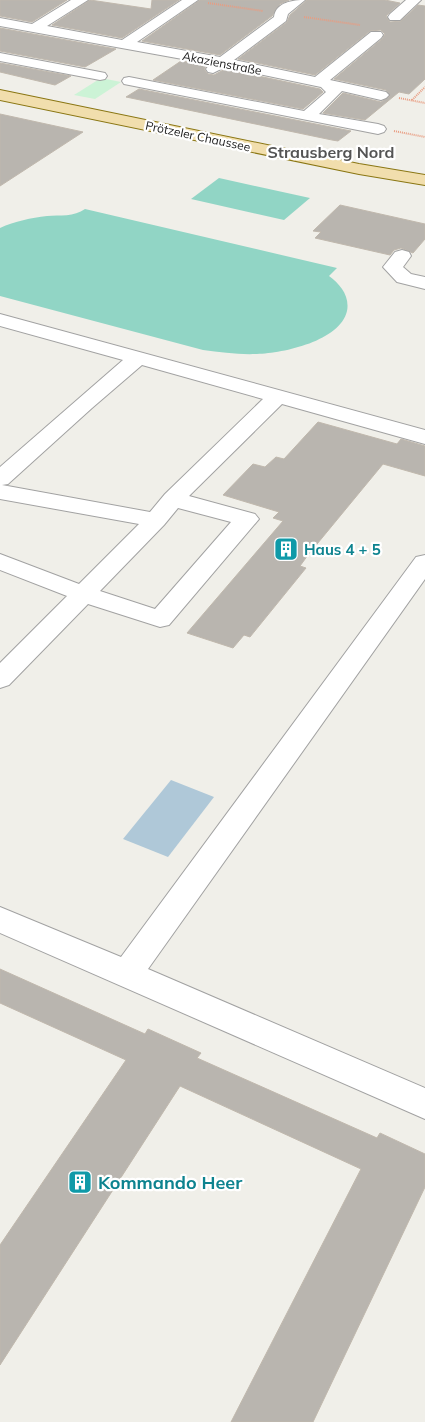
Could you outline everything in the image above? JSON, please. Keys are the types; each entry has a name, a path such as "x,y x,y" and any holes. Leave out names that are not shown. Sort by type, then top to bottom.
{"main road":[{"name":"Prötzeler Chaussee","path":"0,95 359,169 425,180"}],"street":[{"path":"34,28 81,0"},
{"path":"125,44 191,0"},
{"path":"182,92 281,18 281,13 298,0"},
{"path":"395,18 414,0"},
{"name":"Akazienstraße","path":"0,22 222,62 381,95"},
{"path":"307,116 335,92 324,84 376,35"},
{"path":"47,66 94,38"},
{"path":"0,57 100,76"},
{"path":"129,81 378,129"},
{"path":"402,256 392,267 404,278 425,283"},
{"path":"0,320 425,436"},
{"path":"0,479 84,403 139,357"},
{"path":"0,679 156,520 173,500 278,396"},
{"path":"0,492 156,520"},
{"path":"0,561 83,594 160,619 247,519 173,500"},
{"path":"126,975 425,562"},
{"path":"0,919 425,1104"}],"path":[{"path":"191,0 364,26"},
{"path":"412,101 425,87"},
{"path":"406,100 425,103"},
{"path":"378,129 425,136"}],"green space":[{"path":"101,78 121,82 95,99 74,95"},
{"path":"219,178 310,198 284,220 191,199"},
{"path":"85,209 337,268 329,276 346,295 347,311 342,321 334,330 323,338 281,351 243,354 203,350 0,296 0,228 23,220 72,214"}],"water":[{"path":"171,780 214,797 168,857 123,839"}],"building":[{"path":"0,0 67,0 32,22 0,16"},
{"path":"90,0 151,9 152,0 179,0 122,38 52,25"},
{"path":"200,0 289,0 280,4 272,16 220,55 142,41"},
{"path":"307,0 385,0 400,3 386,16 390,22 401,21 418,5 425,6 425,79 409,94 399,92 365,120 323,113 343,93 381,102 390,96 386,90 334,79 382,39 385,34 381,30 370,31 315,75 238,59 287,22 290,15"},
{"path":"0,28 116,49 85,67 0,51"},
{"path":"181,61 207,65 204,69 208,74 214,75 225,69 320,89 323,92 303,109 153,80"},
{"path":"0,63 71,76 55,85 0,72"},
{"path":"139,89 351,131 338,141 126,97"},
{"path":"0,114 83,132 0,186"},
{"path":"340,205 425,224 425,239 413,253 401,248 394,250 390,255 315,238 321,232 313,231"},
{"name":"Haus 4 + 5","path":"318,422 397,444 401,439 425,446 425,476 383,464 308,555 300,566 306,568 250,637 244,635 233,648 187,633 283,521 273,518 279,512 223,495 253,464 265,467 276,457 284,459"},
{"name":"Kommando Heer","path":"0,969 145,1034 148,1029 201,1053 197,1058 377,1138 380,1133 425,1154 425,1187 313,1422 231,1422 361,1169 180,1086 0,1365 0,1245 126,1060 0,1003"}],"place":[{"name":"Haus 4 + 5","path":"286,549"},
{"name":"Kommando Heer","path":"80,1182"}],"district":[{"name":"Strausberg Nord","path":"331,152"}]}
